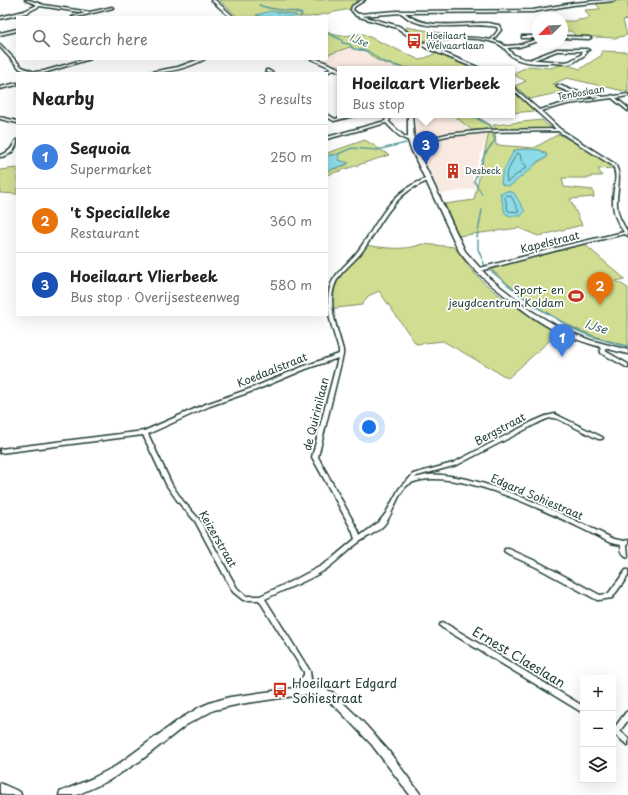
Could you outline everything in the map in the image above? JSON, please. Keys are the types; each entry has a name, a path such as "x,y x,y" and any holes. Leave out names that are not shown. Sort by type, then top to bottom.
{"main road":[{"path":"214,0 231,16"},
{"path":"315,60 337,69"},
{"path":"410,118 411,142 462,251 497,287 546,322 570,334 602,346 628,352"},
{"path":"64,795 86,788 106,778 128,764 184,721 204,709 229,701 300,690 311,690 318,691 333,698 364,729 382,749 416,795"},
{"path":"0,788 13,795"}],"street":[{"path":"26,0 39,5 89,13"},
{"path":"364,0 353,7 352,10 357,15 398,27 422,44 473,66"},
{"path":"357,15 402,12 533,11 567,4 614,0"},
{"path":"0,18 25,12 39,5"},
{"path":"78,16 112,8"},
{"path":"74,16 77,11"},
{"path":"402,12 409,18 425,23 488,24 498,26 500,30 491,41"},
{"path":"0,34 16,30"},
{"path":"524,37 532,38"},
{"path":"422,44 458,38 491,41 505,47 519,46 532,41"},
{"path":"568,38 588,38"},
{"path":"0,45 21,68 31,72"},
{"path":"505,47 509,53 517,58 530,60 570,62 584,54 582,51"},
{"path":"530,60 557,50 587,50"},
{"path":"44,72 85,60"},
{"path":"157,72 179,68 199,60"},
{"path":"327,72 334,68"},
{"path":"0,88 16,84"},
{"path":"558,86 570,91 601,98"},
{"path":"515,90 559,130 609,162 617,169 616,209 627,234"},
{"name":"Tenboslaan","path":"538,111 561,104 628,95"},
{"path":"612,96 628,110"},
{"path":"328,116 334,120 343,118"},
{"path":"0,118 16,122"},
{"path":"387,122 389,118"},
{"path":"387,122 403,137 411,142 447,135 487,130 559,130"},
{"path":"328,138 387,122"},
{"path":"0,156 12,152 16,143"},
{"path":"341,355 330,309 332,286 336,279 361,250 390,206 410,188 429,179"},
{"name":"Kapelstraat","path":"481,269 568,246 627,234"},
{"path":"602,346 603,352 628,366"},
{"name":"Koedaalstraat","path":"0,451 145,433 208,405 254,389 304,368 341,355"},
{"name":"de Quirinilaan","path":"341,355 319,436 315,457 318,465 355,530 358,540"},
{"name":"Bergstraat","path":"410,481 415,475 455,464 548,417 555,416 560,418 600,438"},
{"name":"Keizerstraat","path":"145,433 170,486 181,502 198,520 236,590 245,598 261,598"},
{"name":"Edgard Sohiestraat","path":"410,481 433,477 443,477 482,485 501,491 613,540 626,543"},
{"path":"311,690 308,682 307,671 261,598 324,568 358,540 375,529 385,519 402,487 410,481"},
{"path":"626,543 624,551 628,556"},
{"path":"507,551 538,565 599,598 610,596 628,572"},
{"name":"Ernest Claeslaan","path":"443,625 580,708"},
{"path":"300,690 301,684 308,675"},
{"path":"616,729 628,714"},
{"path":"616,731 628,742"}],"shaded area":[{"path":"350,47 366,52 369,56 381,62 395,66 339,66 325,60 328,60 328,55"},
{"path":"415,118 457,118 472,130 416,140"},
{"path":"489,132 472,179 477,188 441,194 428,170 418,145 453,136"}],"green space":[{"path":"219,0 361,0 352,5 350,9 315,16 296,16 276,12 257,15 260,16 237,16"},
{"path":"628,0 628,19 623,20 627,35 616,38 576,36 571,31 568,31 568,21 590,18 585,10 600,9 595,2"},
{"path":"406,27 441,33 442,38 426,41 422,40 406,29"},
{"path":"328,32 331,34 341,36 363,34 420,60 437,53 470,66 396,66 375,59 366,51 353,49 350,47 328,55"},
{"path":"601,51 628,52 628,92 567,78 553,84 566,91 530,99 515,86 526,81 515,76 515,73 529,66 550,68 564,64 580,69 602,55"},
{"path":"515,93 534,111 515,113"},
{"path":"457,118 479,118 491,125 493,129 472,130"},
{"path":"542,120 549,127 554,128 552,130 496,129 493,125"},
{"path":"489,132 495,132 496,145 534,148 559,134 608,162 614,168 598,169 602,176 591,176 591,178 562,178 564,187 593,190 594,197 570,199 582,225 538,236 519,228 458,236 445,204 474,200","holes":["515,150 540,150 546,153 546,158 524,174"]},
{"path":"365,140 389,155 328,175 328,171 347,165 348,163 338,160 333,154 328,156 328,153"},
{"path":"16,168 16,194 0,193 0,170"},
{"path":"422,244 455,247 475,274 484,283 515,306 559,332 508,378 443,341 416,344 379,291 368,296 362,305 328,309 331,286 362,245 385,248 407,248"},
{"name":"Sport- en jeugdcentrum Koldam","path":"584,244 625,279 616,281 628,288 628,346 569,326 545,312 511,287 491,269"}],"water":[{"path":"271,11 296,16 260,16 256,15"},
{"path":"515,150 540,150 547,155 546,158 538,161 532,168 510,186 503,185 501,183 502,174 513,152"},
{"path":"338,154 338,160 349,163 328,171 328,156"},
{"path":"508,191 514,193 525,211 521,216 510,216 505,213 500,193"}],"waterway":[{"name":"IJse","path":"259,5 302,14 301,16"},
{"name":"IJse","path":"328,33 342,40 342,43 349,44 354,49 368,51 381,61 397,66"},
{"name":"IJse","path":"477,118 490,126 492,129"},
{"name":"IJse","path":"482,194 474,181 485,154 495,140 492,132"},
{"path":"338,154 352,148 377,150 406,143"},
{"name":"IJse","path":"477,237 482,210"},
{"name":"IJse","path":"478,240 478,249 485,266 537,307"},
{"name":"IJse","path":"535,306 574,329 591,336 628,347"}],"place":[{"name":"Hoeilaart Welvaartlaan","path":"414,41"},
{"name":"Hoeilaart Vlierbeek","path":"426,164"},
{"name":"Desbeck","path":"453,171"},
{"name":"Sport- en jeugdcentrum Koldam","path":"576,296"},
{"name":"'t Specialleke","path":"600,305"},
{"name":"Sequoia","path":"562,357"},
{"name":"Hoeilaart Edgard Sohiestraat","path":"280,690"}]}
